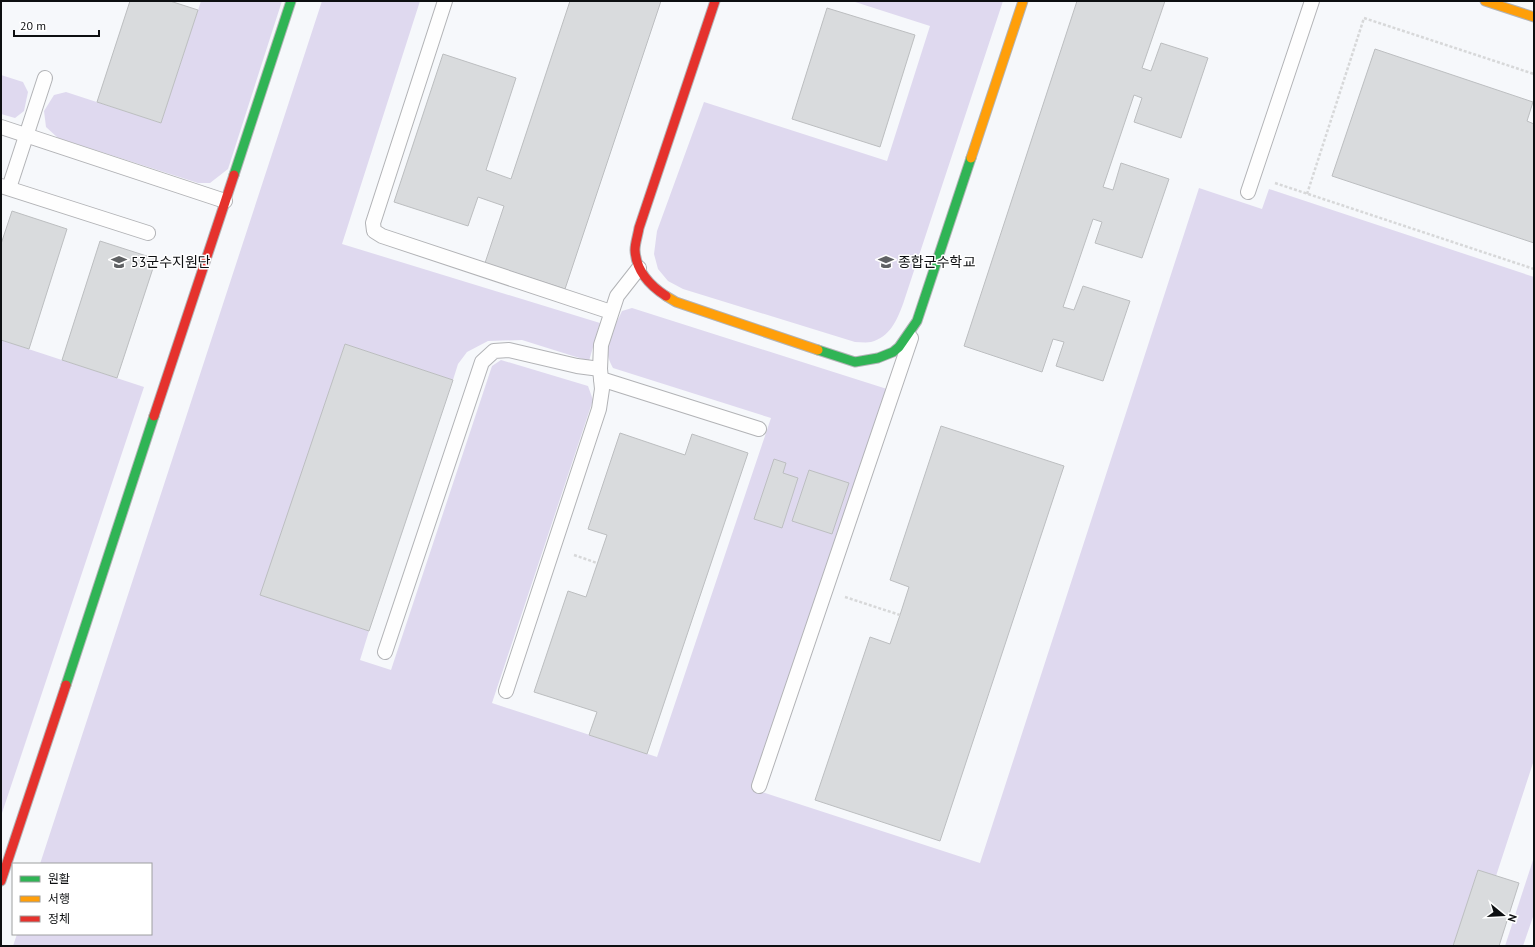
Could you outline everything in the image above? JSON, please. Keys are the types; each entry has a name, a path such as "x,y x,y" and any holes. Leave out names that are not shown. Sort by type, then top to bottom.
{"street":[{"path":"1,881 291,1"},
{"path":"715,1 639,228 635,251 639,268 646,282 659,293 676,302 855,362 875,360 890,354 905,342 917,321 1023,1"},
{"path":"1485,1 1534,17"}],"lane":[{"path":"445,1 373,223 374,231 382,236 611,312"},
{"path":"1248,192 1312,1"},
{"path":"45,78 26,136 5,187 148,233"},
{"path":"1,128 225,201"},
{"path":"506,691 599,409 602,389 601,345 611,312 617,296 639,268"},
{"path":"759,786 917,321"},
{"path":"385,652 482,362 494,351 509,350 576,366 759,429"}],"path":[{"path":"1307,194 1364,18 1534,74"},
{"path":"1253,176 1534,269"},
{"path":"825,591 900,615"}],"shaded area":[{"path":"201,1 282,1 228,169 210,183 198,183 58,138 46,127 44,111 54,95 66,92 161,123"},
{"path":"322,1 420,1 342,244 600,323 589,361 522,340 488,341 467,352 458,364 453,380 345,344 261,595 369,631 360,660 391,670 492,366 501,360 588,386 593,400 492,703 657,757 771,418 613,368 609,360 607,346 611,333 622,311 632,308 887,389 753,789 980,863 1199,188 1262,209 1269,189 1534,277 1534,760 1496,876 1478,870 1453,946 13,946 17,935 152,935 152,863 40,863"},
{"path":"852,1 1003,1 901,310 888,332 878,340 871,342 855,342 683,289 668,281 658,269 654,254 657,231 704,102 887,161 930,26"},
{"path":"1,75 23,82 28,92 24,111 15,118 1,114"},
{"path":"1,340 144,387 1,816"},
{"path":"1534,857 1534,914 1523,946 1505,946"}],"building":[{"path":"130,1 170,1 198,10 161,123 97,102"},
{"path":"570,1 661,1 565,289 485,263 504,206 478,197 468,226 394,202 443,54 516,78 486,170 511,179"},
{"path":"1077,1 1165,1 1142,68 1151,71 1161,43 1208,58 1181,138 1134,122 1142,98 1134,95 1103,187 1113,190 1121,163 1169,179 1142,258 1095,243 1102,222 1093,219 1063,307 1074,310 1083,286 1130,301 1103,381 1056,366 1064,342 1053,339 1042,372 964,346"},
{"path":"827,8 915,35 880,147 792,119"},
{"path":"1375,49 1533,102 1527,121 1534,124 1534,243 1332,176"},
{"path":"12,211 67,229 29,349 1,340 1,244"},
{"path":"100,241 156,259 117,378 62,360"},
{"path":"345,344 453,380 369,631 260,595"},
{"path":"941,426 1064,466 940,841 815,800 870,637 890,644 900,615 909,587 890,580"},
{"path":"620,433 685,455 692,434 748,453 647,754 589,735 597,712 534,692 568,591 586,597 607,535 588,529"},
{"path":"774,459 786,463 783,473 798,478 782,528 754,519"},
{"path":"809,470 849,483 832,534 792,521"},
{"path":"1478,870 1519,883 1499,946 1453,946"}],"traffic: fast":[{"path":"234,175 291,1"},
{"path":"818,350 855,362 878,358 893,352 899,347 917,321 971,158"},
{"path":"66,685 154,416"}],"traffic: slow":[{"path":"971,158 1023,1"},
{"path":"1485,1 1534,17"},
{"path":"666,296 676,302 818,350"}],"traffic: jam":[{"path":"666,296 644,277 636,258 635,245 639,228 715,1"},
{"path":"154,416 234,175"},
{"path":"1,881 66,685"}],"place":[{"name":"53군수지원단","path":"119,262"},
{"name":"종합군수학교","path":"886,262"}]}
